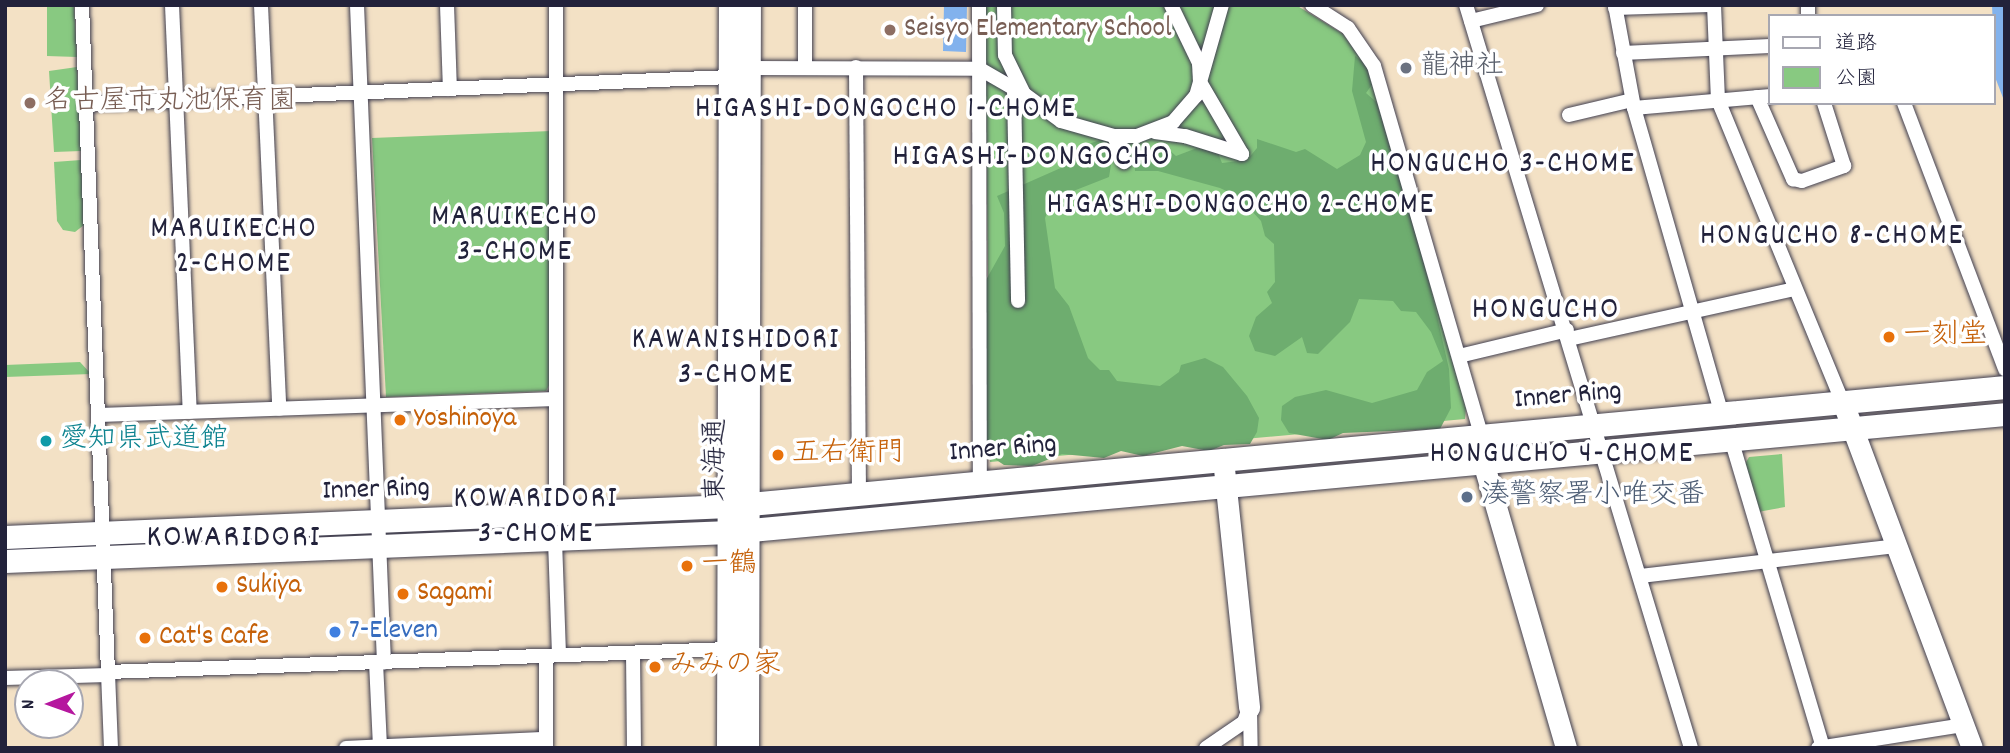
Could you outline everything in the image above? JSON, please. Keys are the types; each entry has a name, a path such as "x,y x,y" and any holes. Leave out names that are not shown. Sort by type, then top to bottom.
{"main road":[{"path":"730,5 739,72"},
{"name":"東海通","path":"747,748 738,505 739,72 748,5"},
{"name":"Inner Ring","path":"5,537 738,505 2005,387"},
{"name":"Inner Ring","path":"5,561 555,540 738,530 2005,414"},
{"name":"東海通","path":"728,748 729,649 738,530"}],"street":[{"path":"82,5 111,748"},
{"path":"172,5 190,412"},
{"path":"261,5 279,409"},
{"path":"357,5 381,520 381,747"},
{"path":"447,5 450,89"},
{"path":"556,5 556,513"},
{"path":"805,5 805,67"},
{"path":"979,5 981,482"},
{"path":"1004,5 1005,55 1016,88 1018,301"},
{"path":"86,104 556,84 805,67 980,69 1016,88 1042,110 1061,121 1114,136 1151,132 1185,136 1242,154 1200,82 1199,63 1171,5"},
{"path":"1151,132 1173,122 1196,96 1222,5"},
{"path":"1312,5 1348,28 1374,66 1481,435"},
{"path":"1466,5 1604,451 1691,748"},
{"path":"1471,21 1537,5"},
{"path":"1722,414 1690,312 1633,104 1615,7 1712,5 1718,100 1853,428 1972,748"},
{"path":"1623,53 1769,46"},
{"path":"856,68 859,493"},
{"path":"1570,115 1633,104 1764,96 1793,179 1802,181 1844,166 1825,105"},
{"path":"1906,105 2005,369"},
{"path":"1114,136 1124,162"},
{"path":"1459,356 1690,312 1794,289"},
{"path":"99,415 556,399"},
{"path":"1731,439 1766,564 1823,747"},
{"path":"1223,459 1251,748"},
{"path":"1483,462 1566,748"},
{"path":"346,748 546,743 552,656 555,540"},
{"path":"1641,576 1704,566 1766,564 1897,546"},
{"path":"5,678 729,649"},
{"path":"634,653 634,748"},
{"path":"1206,748 1244,722 1249,708"},
{"path":"1818,748 1964,724"}],"green space":[{"path":"47,5 74,5 77,57 47,56"},
{"path":"985,5 1296,5 1343,34 1368,69 1466,408 1465,419 990,462"},
{"path":"1355,56 1371,67 1374,82 1366,93 1383,108 1449,369 1451,408 1440,429 1343,433 1328,440 1289,433 1281,420 1282,406 1295,397 1326,390 1372,403 1417,390 1427,372 1443,361 1431,332 1416,312 1401,311 1393,301 1359,299 1350,322 1318,354 1307,353 1302,337 1275,356 1255,351 1249,336 1256,317 1272,303 1267,292 1275,282 1274,244 1265,236 1261,221 1239,197 1220,188 1158,171 1135,171 1134,160 1145,149 1166,147 1176,156 1197,148 1218,153 1222,163 1247,160 1257,148 1257,139 1296,152 1305,149 1337,169 1360,155 1366,142 1352,91"},
{"path":"77,67 81,151 54,152 49,71"},
{"path":"551,131 551,382 546,391 386,397 372,138"},
{"path":"1106,138 1114,147 1109,177 1053,199 1045,218 1055,288 1069,306 1088,358 1100,370 1109,370 1117,381 1160,386 1179,372 1181,365 1205,358 1223,367 1247,396 1259,418 1257,432 1250,444 1224,445 1209,451 1182,446 1143,456 1121,451 1104,458 1062,454 1032,466 1004,465 983,451 982,287 1005,246 1004,213 997,196 1063,167 1062,153"},
{"path":"81,160 84,225 75,232 63,230 57,221 54,162"},
{"path":"80,362 91,374 5,377 5,365"},
{"path":"1782,454 1785,507 1758,512 1745,464 1749,457"}],"water":[{"path":"944,5 967,5 966,52 943,51"},
{"path":"1992,5 2005,5 2005,103 1996,80 1996,14 1992,14"}],"place":[{"name":"Seisyo Elementary School","path":"890,30"},
{"name":"龍神社","path":"1406,68"},
{"name":"名古屋市丸池保育園","path":"30,103"},
{"name":"一刻堂","path":"1889,337"},
{"name":"Yoshinoya","path":"400,420"},
{"name":"愛知県武道館","path":"46,441"},
{"name":"五右衛門","path":"778,455"},
{"name":"湊警察署小唯交番","path":"1467,497"},
{"name":"一鶴","path":"687,566"},
{"name":"Sukiya","path":"222,587"},
{"name":"Sagami","path":"403,594"},
{"name":"7-Eleven","path":"335,632"},
{"name":"Cat's Cafe","path":"145,638"},
{"name":"みみの家","path":"655,667"}],"district":[{"name":"HIGASHI-DONGOCHO 1-CHOME","path":"886,111"},
{"name":"HIGASHI-DONGOCHO","path":"1032,158"},
{"name":"HONGUCHO 3-CHOME","path":"1503,166"},
{"name":"HIGASHI-DONGOCHO 2-CHOME","path":"1241,207"},
{"name":"MARUIKECHO 3-CHOME","path":"515,236"},
{"name":"HONGUCHO 8-CHOME","path":"1832,238"},
{"name":"MARUIKECHO 2-CHOME","path":"234,248"},
{"name":"HONGUCHO","path":"1546,311"},
{"name":"KAWANISHIDORI 3-CHOME","path":"736,359"},
{"name":"HONGUCHO 4-CHOME","path":"1562,456"},
{"name":"KOWARIDORI 3-CHOME","path":"536,518"},
{"name":"KOWARIDORI","path":"234,539"}]}
